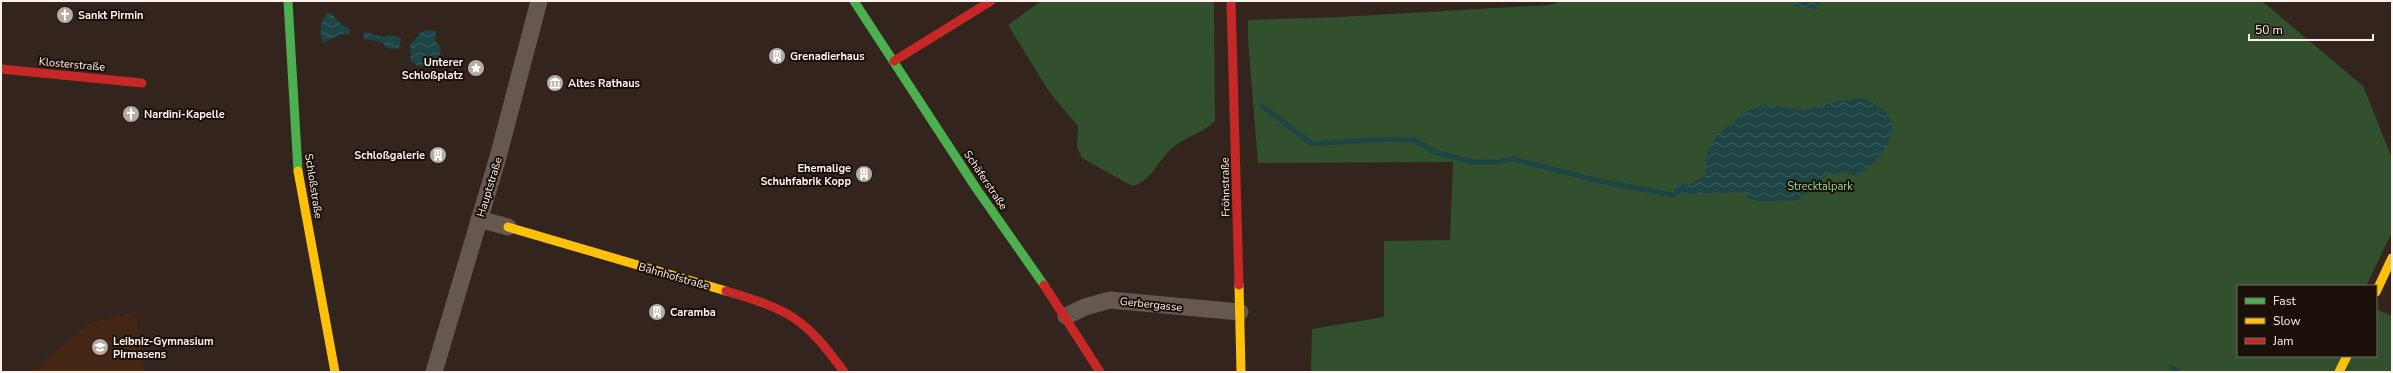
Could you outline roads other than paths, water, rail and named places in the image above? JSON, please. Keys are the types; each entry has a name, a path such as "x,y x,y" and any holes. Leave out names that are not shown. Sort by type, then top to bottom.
{"street":[{"name":"Schloßstraße","path":"288,1 296,160 335,372"},
{"name":"Hauptstraße","path":"434,372 479,219 539,1"},
{"name":"Schäferstraße","path":"854,1 976,188 1066,316 1100,372"},
{"path":"894,61 991,1"},
{"name":"Fröhnstraße","path":"1231,1 1241,372"},
{"name":"Klosterstraße","path":"1,69 142,83"},
{"name":"Bahnhofstraße","path":"479,219 766,303 787,311 804,322 816,334 844,372"},
{"path":"2377,290 2392,258"},
{"name":"Gerbergasse","path":"1066,316 1085,307 1110,300 1240,312"},
{"path":"2339,372 2346,357"}],"water":[{"path":"1792,1 1820,1 1819,9 1793,6"},
{"path":"330,12 343,26 349,28 350,32 348,35 342,34 323,43 321,26 324,18"},
{"path":"427,30 436,31 435,41 440,46 441,52 438,57 432,59 428,67 418,66 411,61 410,45 420,33"},
{"path":"366,32 382,37 389,35 401,38 399,49 388,48 381,42 364,39 363,33"},
{"path":"1861,98 1877,105 1887,114 1892,124 1891,135 1887,146 1879,157 1857,177 1845,172 1827,175 1797,201 1755,201 1749,199 1745,192 1674,195 1675,186 1680,183 1687,185 1706,176 1705,167 1708,150 1717,136 1746,111 1765,104 1804,110 1833,102"}],"waterway":[{"path":"1262,106 1312,144 1389,139 1414,140 1435,152 1472,162 1495,162 1514,159 1599,181 1674,195"},
{"path":"2171,367 2178,372"}],"place":[{"name":"Sankt Pirmin","path":"65,15"},
{"name":"Grenadierhaus","path":"777,56"},
{"name":"Unterer Schloßplatz","path":"476,68"},
{"name":"Altes Rathaus","path":"555,83"},
{"name":"Nardini-Kapelle","path":"131,114"},
{"name":"Schloßgalerie","path":"438,155"},
{"name":"Ehemalige Schuhfabrik Kopp","path":"864,174"},
{"name":"Caramba","path":"657,312"},
{"name":"Leibniz-Gymnasium Pirmasens","path":"100,347"}],"park label":[{"name":"Strecktalpark","path":"1820,186"}]}
